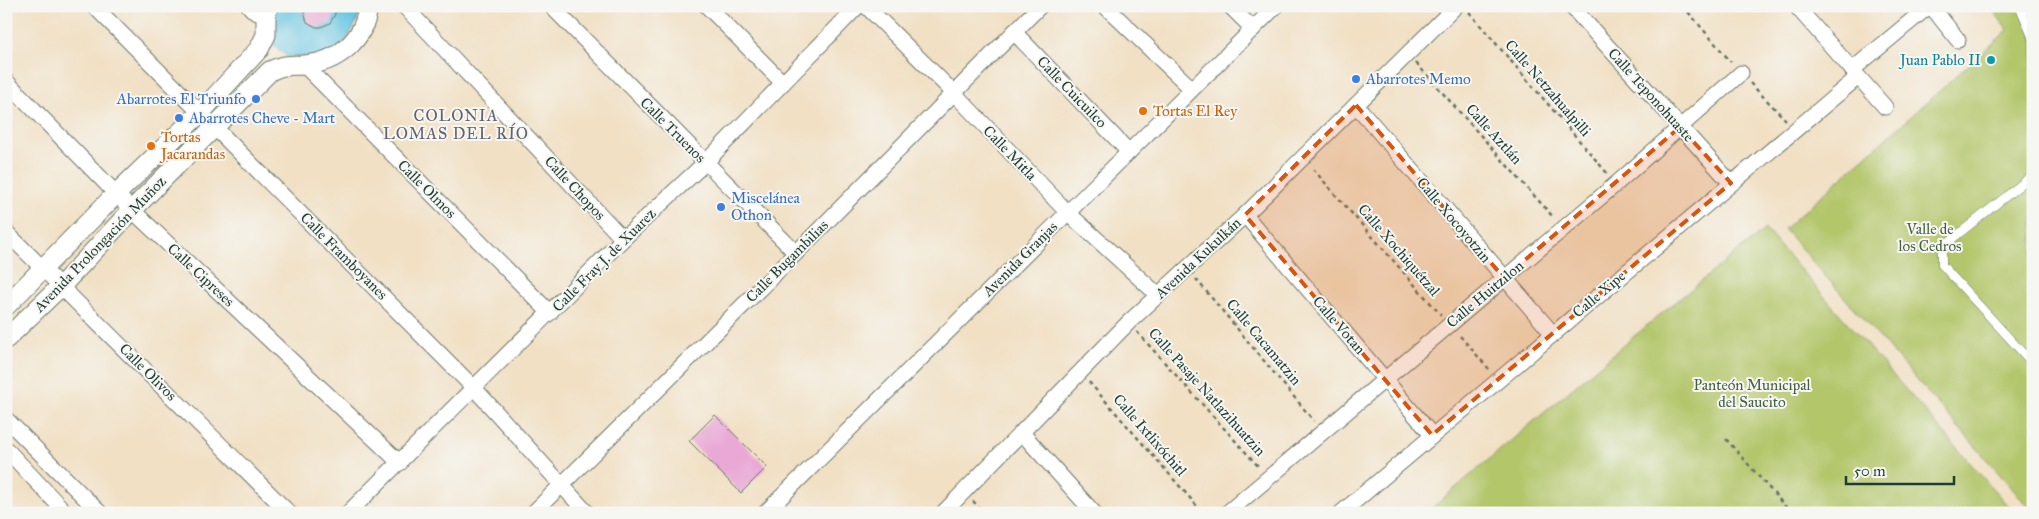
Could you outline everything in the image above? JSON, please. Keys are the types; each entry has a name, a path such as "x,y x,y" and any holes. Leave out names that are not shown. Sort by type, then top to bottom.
{"street":[{"name":"Calle Framboyanes","path":"94,6 474,388 587,513"},
{"path":"249,6 255,12 267,11 266,35 272,54 283,65 304,65 325,61 346,50 361,31 368,6"},
{"name":"Calle Chopos","path":"404,6 623,239"},
{"name":"Calle Truenos","path":"551,6 796,253"},
{"path":"707,6 783,83"},
{"name":"Calle Fray J. de Xuarez","path":"348,513 550,314 623,239 706,162 858,6"},
{"name":"Calle Mitla","path":"866,6 953,92 1067,212 1158,294"},
{"name":"Calle Bugambilias","path":"533,513 796,253 1040,6"},
{"path":"1105,6 1192,89"},
{"path":"1230,6 1253,29"},
{"name":"Avenida Granjas","path":"765,513 1276,6"},
{"name":"Avenida Kukulkán","path":"943,513 1128,322 1245,215 1456,6"},
{"name":"Calle Teponohuaste","path":"1571,6 1731,183"},
{"path":"1796,6 1885,107"},
{"path":"1930,6 1958,40"},
{"name":"Calle Xipe","path":"1340,513 1731,183 1930,6"},
{"name":"Calle Cuicuilco","path":"1014,32 1130,152"},
{"name":"Avenida Prolongación Muñoz","path":"6,306 200,112 259,49 266,35"},
{"name":"Avenida Prolongación Muñoz","path":"6,339 61,286 132,210 270,71 283,65"},
{"name":"Calle Olmos","path":"304,65 550,314"},
{"name":"Calle Huitzilon","path":"1227,513 1616,184 1741,73"},
{"name":"Calle Cipreses","path":"6,81 132,210 400,463"},
{"name":"Calle Xocoyotzin","path":"1356,105 1553,334"},
{"name":"Calle Votan","path":"1245,215 1432,435"},
{"name":"Calle Olivos","path":"6,232 288,513"},
{"path":"6,419 100,513"},
{"path":"1022,433 1094,513"},
{"path":"6,449 66,513"}],"lane":[{"path":"2032,6 2020,9 2033,39"},
{"path":"2033,175 1942,247 1942,265 2033,364"}],"path":[{"name":"Calle Netzahualpilli","path":"1464,6 1616,184"},
{"name":"Calle Aztlán","path":"1408,54 1563,229"},
{"name":"Calle Xochiquétzal","path":"1302,157 1498,380"},
{"name":"Calle Cacamatzin","path":"1187,268 1323,432"},
{"name":"Calle Pasaje Natlazihuatzin","path":"1128,322 1269,477"},
{"name":"Calle Ixtlixóchitl","path":"1080,372 1203,513"},
{"path":"1726,439 1791,513"}],"highlighted area":[{"path":"1356,105 1504,278 1680,127 1731,183 1432,435 1245,215"}],"green space":[{"name":"Valle de los Cedros","path":"1990,6 2033,6 2033,512 1784,229 2008,30"},
{"name":"Panteón Municipal del Saucito","path":"1765,229 2014,513 1426,513 1633,337"}],"water":[{"path":"277,6 362,6 353,29 338,48 319,56 287,57 275,46 272,36 273,20"}],"building":[{"path":"302,6 335,6 335,14 330,23 316,27 307,22"},
{"path":"715,415 767,467 741,493 689,441"}],"place":[{"name":"Juan Pablo II","path":"1991,60"},
{"name":"Abarrotes Memo","path":"1356,79"},
{"name":"Abarrotes El Triunfo","path":"256,99"},
{"name":"Tortas El Rey","path":"1143,111"},
{"name":"Abarrotes Cheve - Mart","path":"179,118"},
{"name":"Tortas Jacarandas","path":"151,146"},
{"name":"Miscelánea Othon","path":"721,207"}],"district":[{"name":"COLONIA LOMAS DEL RÍO","path":"456,124"}]}
